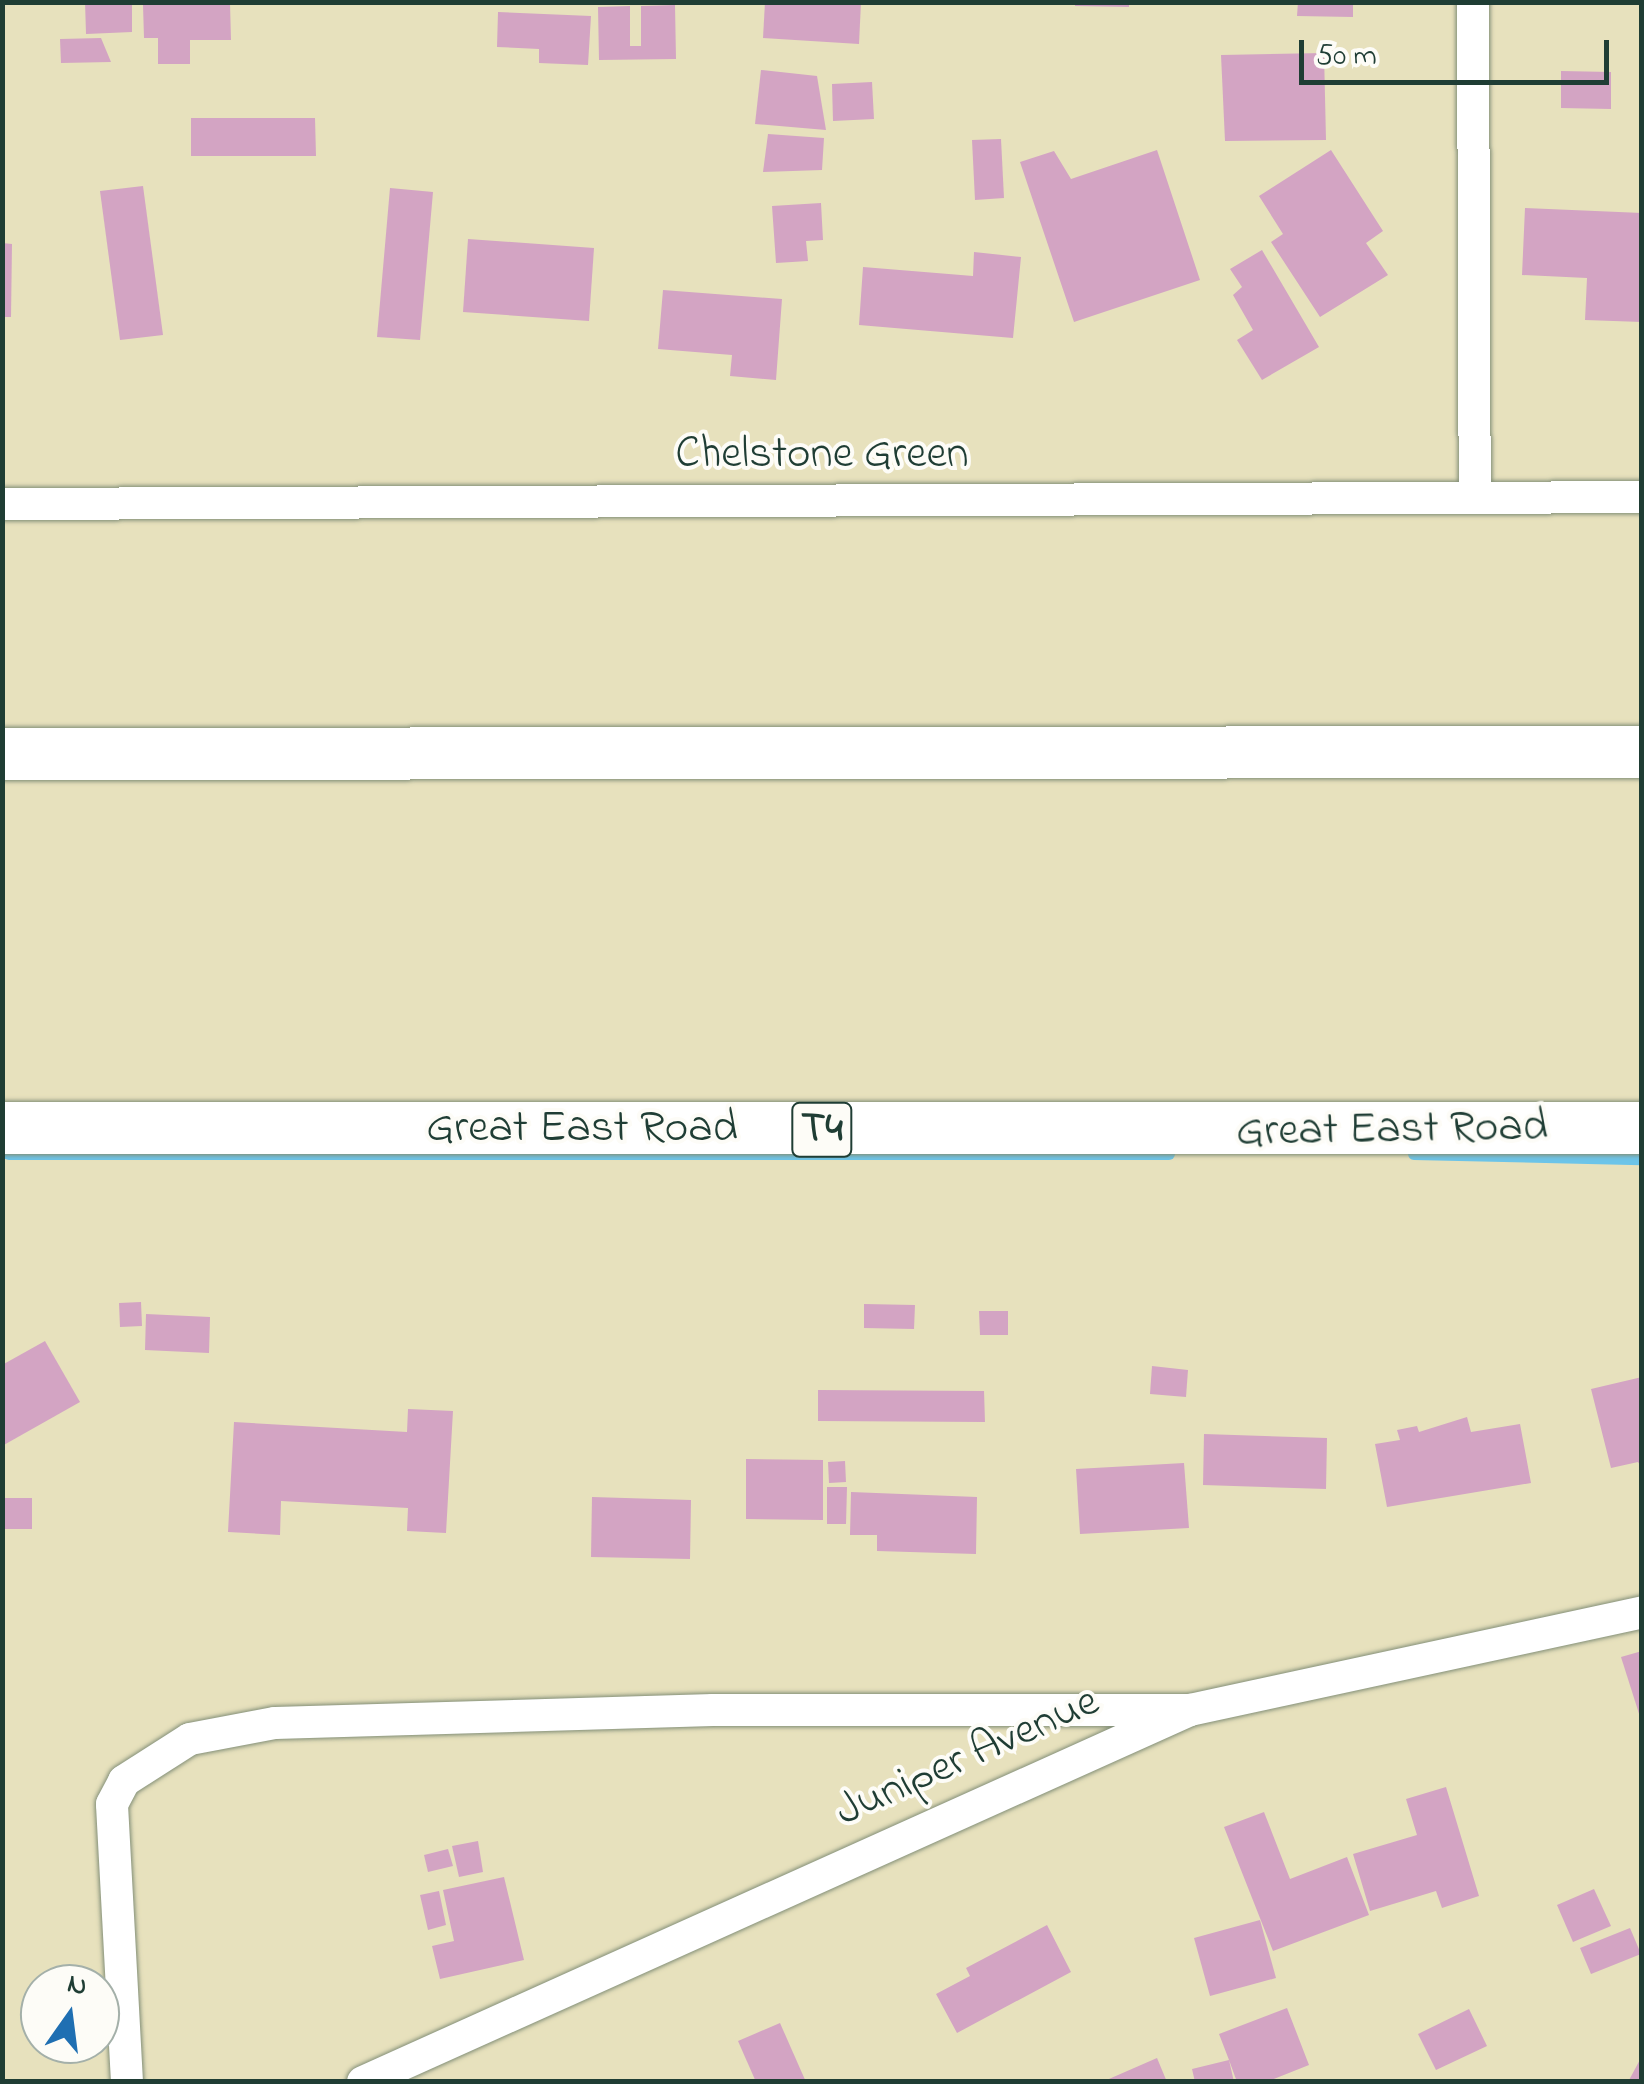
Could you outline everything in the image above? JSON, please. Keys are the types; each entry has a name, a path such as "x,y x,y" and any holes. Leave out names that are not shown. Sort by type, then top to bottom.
{"main road":[{"path":"2,754 1642,752"},
{"name":"Great East Road","path":"2,1128 1642,1128"}],"street":[{"path":"1473,2 1475,498"},
{"name":"Chelstone Green","path":"2,504 1642,497"},
{"name":"Juniper Avenue","path":"362,2082 1190,1710 1642,1612"},
{"path":"127,2082 112,1804 124,1781 190,1740 275,1723 713,1710 1190,1710"}],"building":[{"path":"85,2 132,2 132,32 86,34"},
{"path":"765,2 861,2 859,44 763,38"},
{"path":"1075,2 1129,2 1129,7 1075,6"},
{"path":"1298,2 1353,2 1353,17 1297,16"},
{"path":"230,3 231,40 190,40 190,64 158,64 158,38 144,38 143,5"},
{"path":"675,5 676,59 599,60 598,7 630,6 630,46 641,46 641,6"},
{"path":"498,12 591,16 588,65 539,63 539,49 497,47"},
{"path":"101,38 111,62 61,63 60,39"},
{"path":"1324,53 1326,140 1225,141 1221,55"},
{"path":"761,70 817,76 826,130 755,124"},
{"path":"1561,71 1611,72 1611,109 1561,108"},
{"path":"872,82 874,119 833,121 832,84"},
{"path":"191,118 315,118 316,156 191,156"},
{"path":"768,134 824,138 822,170 763,172"},
{"path":"1001,139 1004,198 975,200 972,140"},
{"path":"1157,150 1200,280 1074,322 1020,162 1054,151 1071,179"},
{"path":"1331,150 1383,231 1366,243 1388,275 1320,317 1271,242 1283,234 1259,196"},
{"path":"143,186 163,335 120,340 100,191"},
{"path":"390,188 433,192 420,340 377,337"},
{"path":"821,203 823,240 806,241 808,261 776,263 772,206"},
{"path":"1525,208 1642,213 1642,322 1585,320 1587,278 1522,275"},
{"path":"468,239 594,248 589,321 463,312"},
{"path":"2,243 12,244 11,317 2,317"},
{"path":"1262,250 1319,347 1262,380 1237,340 1253,330 1233,295 1242,287 1230,269"},
{"path":"974,252 1021,257 1013,338 859,325 863,267 973,276"},
{"path":"663,290 782,299 776,380 730,376 732,355 658,349"},
{"path":"141,1302 142,1326 120,1327 119,1303"},
{"path":"864,1304 915,1305 914,1329 864,1328"},
{"path":"979,1311 1008,1311 1008,1335 980,1335"},
{"path":"146,1314 210,1317 209,1353 145,1350"},
{"path":"45,1341 80,1402 2,1446 2,1365"},
{"path":"1152,1366 1188,1370 1186,1397 1150,1394"},
{"path":"1642,1377 1642,1468 1638,1462 1611,1468 1591,1389"},
{"path":"818,1390 984,1391 985,1422 818,1421"},
{"path":"408,1409 453,1411 446,1533 407,1531 408,1508 281,1501 280,1535 228,1532 234,1422 407,1432"},
{"path":"1467,1417 1471,1432 1520,1424 1531,1483 1387,1507 1375,1444 1400,1440 1397,1430 1417,1426 1419,1432"},
{"path":"1204,1434 1327,1438 1326,1489 1203,1485"},
{"path":"746,1459 823,1460 823,1520 746,1519"},
{"path":"845,1461 846,1482 829,1483 828,1462"},
{"path":"1184,1463 1189,1528 1080,1534 1076,1469"},
{"path":"827,1487 847,1487 846,1524 827,1524"},
{"path":"851,1492 977,1497 976,1554 877,1551 877,1535 850,1535"},
{"path":"592,1497 691,1500 690,1559 591,1557"},
{"path":"2,1498 32,1498 32,1529 2,1529"},
{"path":"1642,1651 1642,1720 1641,1720 1621,1657"},
{"path":"1446,1787 1479,1896 1442,1908 1436,1891 1370,1911 1353,1854 1417,1835 1406,1799"},
{"path":"1264,1812 1290,1879 1347,1857 1369,1915 1273,1951 1224,1827"},
{"path":"478,1841 483,1872 459,1877 452,1846"},
{"path":"448,1849 453,1866 428,1872 424,1855"},
{"path":"504,1877 524,1960 440,1979 432,1946 454,1941 443,1890"},
{"path":"1594,1889 1611,1926 1573,1942 1557,1905"},
{"path":"439,1891 446,1925 428,1930 420,1895"},
{"path":"1260,1920 1276,1978 1210,1996 1194,1938"},
{"path":"1047,1925 1071,1972 957,2033 936,1994 970,1976 966,1968"},
{"path":"1630,1928 1641,1954 1591,1974 1580,1948"},
{"path":"1287,2008 1309,2065 1266,2082 1237,2082 1219,2034"},
{"path":"1469,2009 1487,2046 1436,2070 1418,2034"},
{"path":"780,2023 806,2082 756,2082 738,2041"},
{"path":"1642,2056 1642,2082 1628,2082"},
{"path":"1157,2058 1167,2082 1102,2082"},
{"path":"1229,2060 1234,2082 1195,2082 1192,2069"}],"waterway":[{"path":"9,1154 1169,1154"},
{"path":"1414,1154 1642,1159"}]}
